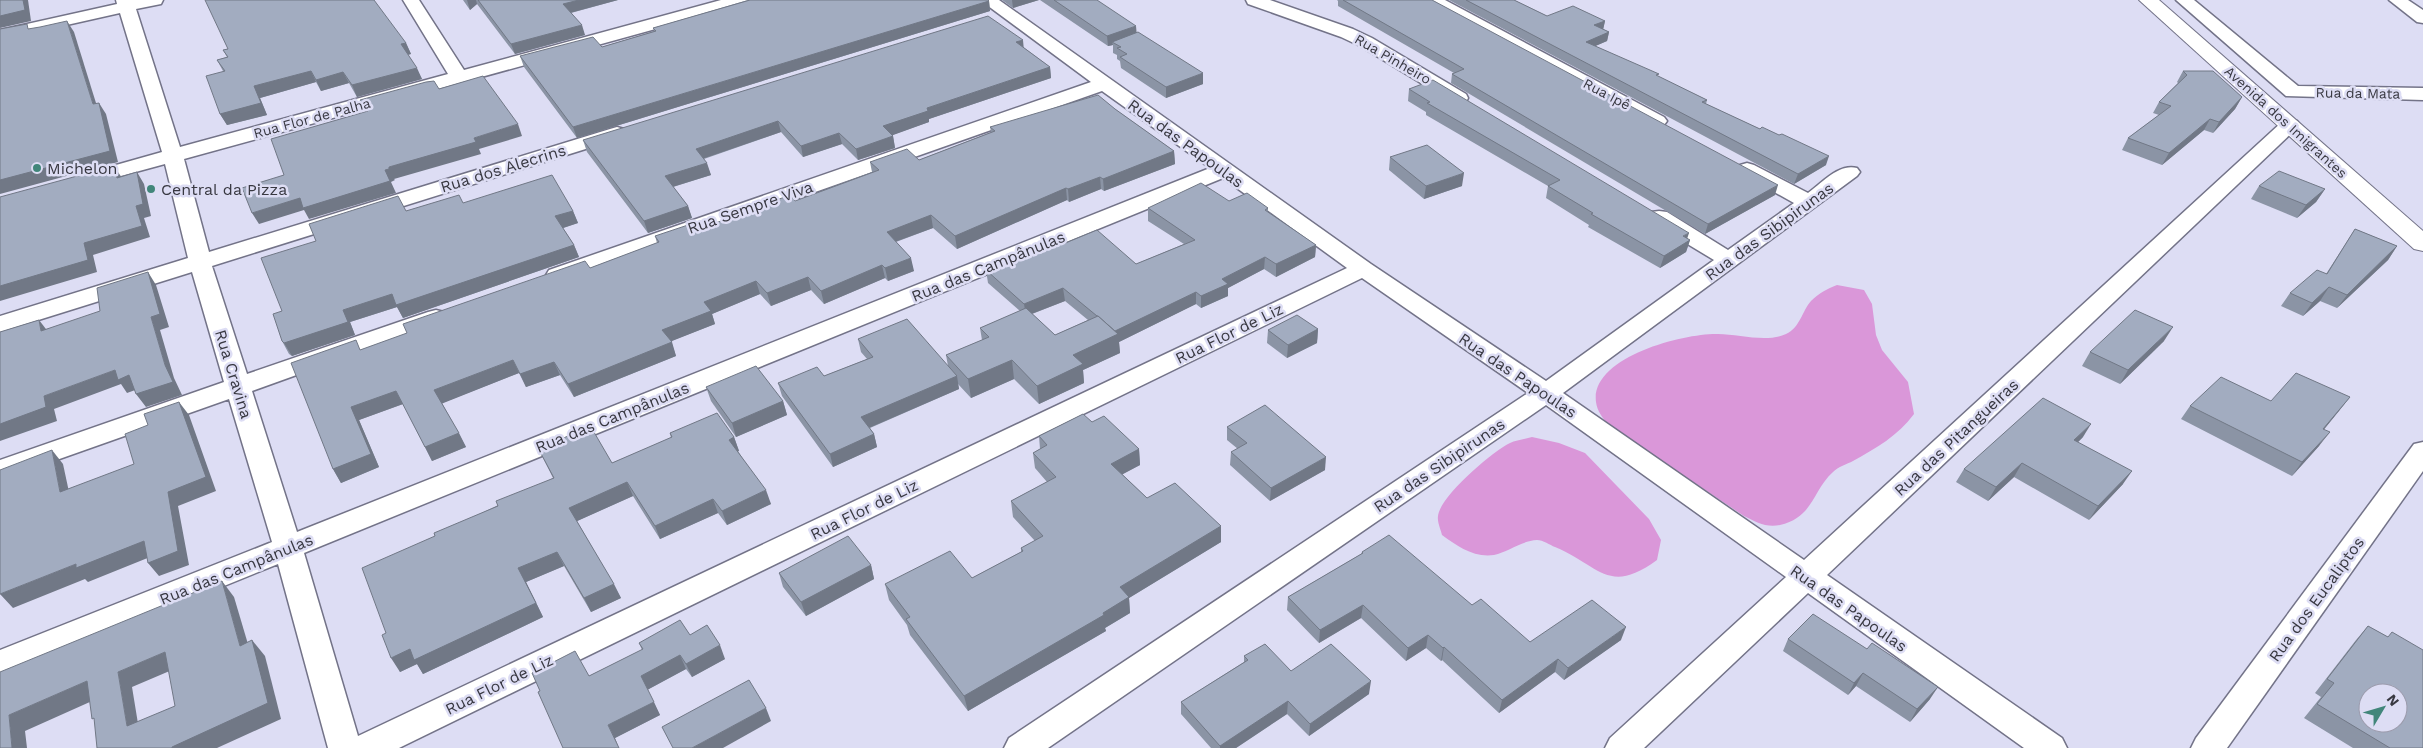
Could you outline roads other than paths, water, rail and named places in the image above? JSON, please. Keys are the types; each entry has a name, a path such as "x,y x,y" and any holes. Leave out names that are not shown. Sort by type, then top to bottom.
{"street":[{"path":"0,35 125,3 155,0"},
{"path":"410,0 460,78"},
{"name":"Rua Flor de Palha","path":"67,184 460,78 695,6 740,0"},
{"name":"Rua Pinheiro","path":"1254,0 1347,33 1366,42 1476,108"},
{"name":"Rua Ipê","path":"1432,0 1678,132"},
{"name":"Avenida dos Imigrantes","path":"2148,0 2423,244"},
{"name":"Rua da Mata","path":"2184,0 2293,92 2423,94"},
{"path":"2397,0 2423,18"},
{"name":"Rua Cravina","path":"125,3 172,156 200,262 237,386 288,548 345,748"},
{"name":"Rua das Papoulas","path":"994,11 1104,84 1362,269 1546,393 2050,748"},
{"name":"Rua Sempre Viva","path":"538,281 1104,84"},
{"name":"Rua das Pitangueiras","path":"1622,748 2290,126"},
{"name":"Rua dos Alecrins","path":"0,324 636,128"},
{"path":"1730,160 1809,202"},
{"name":"Rua das Campânulas","path":"0,664 1224,170"},
{"name":"Rua das Sibipirunas","path":"1021,748 1546,393 1850,172"},
{"path":"1645,209 1730,260"},
{"name":"Rua Flor de Liz","path":"366,748 1362,269"},
{"path":"0,470 454,311"},
{"name":"Rua dos Eucaliptos","path":"2208,748 2423,451"}],"place":[{"name":"Michelon","path":"37,168"},
{"name":"Central da Pizza","path":"151,189"}]}
